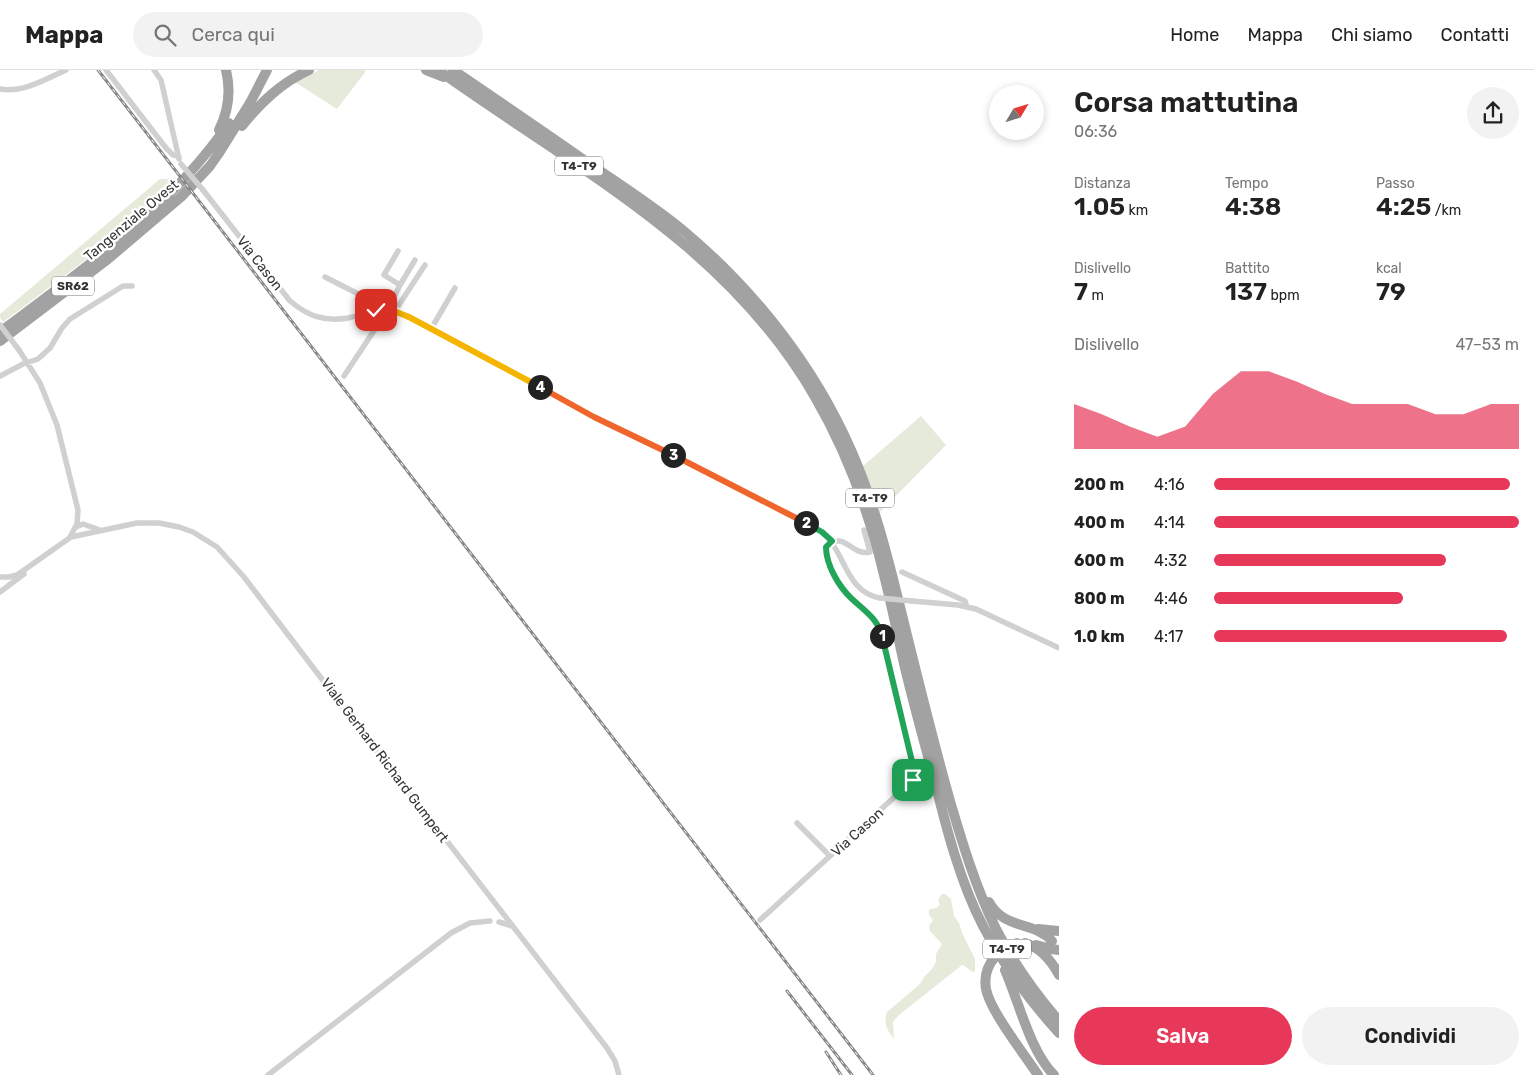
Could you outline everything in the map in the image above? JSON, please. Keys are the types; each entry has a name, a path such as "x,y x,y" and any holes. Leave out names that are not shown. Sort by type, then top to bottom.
{"highway":[{"name":"Tangenziale Ovest","path":"202,159 219,130 228,109 230,93 226,70"},
{"name":"Tangenziale Ovest","path":"0,332 158,207 212,149 232,120 261,70"},
{"name":"Tangenziale Ovest","path":"0,341 108,259 163,214 193,185 219,153 250,103 267,70"},
{"path":"219,153 265,100 283,84 309,70"},
{"path":"426,70 456,83"},
{"name":"T4-T9","path":"438,70 646,213 698,255 751,309 789,357 813,394 854,478 872,530 885,576 905,670 940,802 965,883 983,926 1008,976 1037,1050 1052,1072"},
{"name":"T4-T9","path":"453,70 683,230 724,268 755,301 796,352 815,381 852,451 872,504 893,575 942,775 971,868 989,913 1011,955 1028,982 1059,1021"},
{"name":"T4-T9","path":"971,868 996,913 1008,921 1043,934 1052,941"},
{"name":"T4-T9","path":"983,926 1028,995 1059,1033"},
{"name":"T4-T9","path":"1025,927 1059,931"},
{"name":"T4-T9","path":"1034,1075 992,1005 986,988 987,971 995,957 1005,948 1021,943 1059,950"},
{"name":"T4-T9","path":"1021,943 1036,948 1046,956 1059,975"},
{"name":"T4-T9","path":"1007,1030 1038,1075"}],"street":[{"path":"0,89 26,87 66,70"},
{"name":"Via Cason","path":"106,70 166,148 178,158"},
{"name":"Via Cason","path":"154,70 161,80 178,158 181,164 204,190 290,301 311,316 335,319 370,313 379,315 386,311"},
{"path":"398,252 384,275 400,285"},
{"path":"344,376 391,303 415,260"},
{"path":"386,311 424,265"},
{"name":"Via Cason","path":"325,278 386,311 431,329 594,417 812,526 832,541 853,582 858,588 868,594 880,598 967,607 1059,648"},
{"path":"0,376 27,362 38,359 50,348 64,325 76,314 123,286 129,284 132,286"},
{"path":"431,329 455,288"},
{"path":"370,302 370,313"},
{"name":"Via Cason","path":"370,302 386,311"},
{"path":"0,325 40,383 52,411 77,502 78,516 75,528 68,539"},
{"name":"Viale Gerhard Richard Gumpert","path":"75,528 83,524 94,531 137,523 168,524 193,532 212,542 222,551 256,592 606,1048 615,1062 619,1075"},
{"name":"Via Cason","path":"760,920 913,780 915,774 880,631 875,621 846,592 834,573 826,554 826,547 832,541 838,540 868,554 870,549 864,530"},
{"path":"0,576 13,576 68,539 94,531"},
{"path":"0,592 29,570 36,562"},
{"name":"Via Cason","path":"902,572 963,599 967,607"},
{"path":"797,823 830,856"},
{"path":"268,1075 451,933 470,923 490,921"},
{"path":"499,922 512,926"}],"shaded area":[{"path":"319,70 366,71 337,109 295,82"},
{"path":"160,179 170,179 174,182 113,238 3,322 0,314"},
{"path":"921,416 946,445 880,512 863,466"},
{"path":"942,894 951,899 954,916 975,959 975,970 974,972 962,965 899,1015 893,1022 894,1039 886,1026 887,1012 920,984 936,962 936,954 942,944 930,931 929,926 933,920 929,912 930,909 940,905 938,900"}],"railway":[{"path":"98,70 873,1075"},
{"path":"787,991 852,1075"},
{"path":"826,1052 841,1075"}],"route":[{"path":"376,310 393,311 458,342 594,417 812,526 829,537 832,541 826,547 826,554 841,587 868,613 880,631 915,774 913,780"}]}
